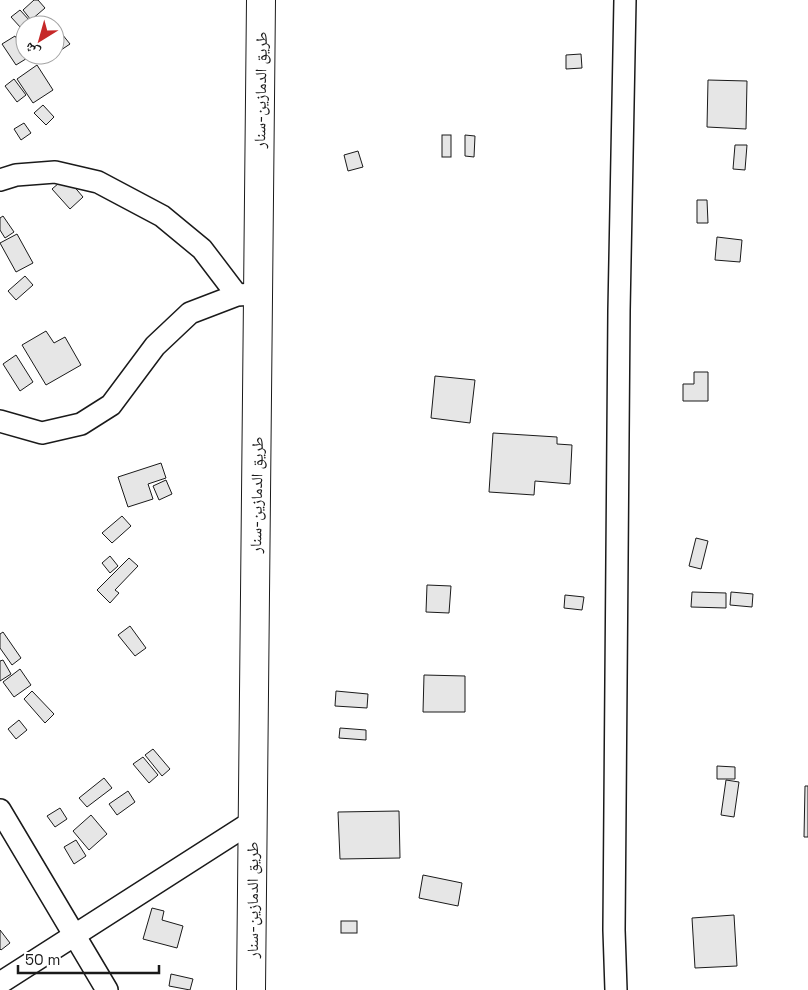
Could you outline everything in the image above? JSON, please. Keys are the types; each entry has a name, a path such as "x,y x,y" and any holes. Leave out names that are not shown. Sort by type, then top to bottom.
{"highway":[{"name":"طريق الدمازين-سنار","path":"251,990 253,821 248,294 261,0"}],"street":[{"path":"616,990 614,920 619,320 625,0"},
{"path":"0,180 16,175 55,172 98,182 162,216 202,249 248,294 190,312 155,346 111,405 81,424 42,432 0,421"},
{"path":"0,810 108,990"},
{"path":"0,983 253,821"}],"building":[{"path":"34,0 38,0 45,8 37,15 27,15 23,10"},
{"path":"20,10 25,15 15,15 15,21 11,17"},
{"path":"15,36 15,64 2,44"},
{"path":"65,38 70,44 65,47"},
{"path":"581,54 582,68 566,69 566,55"},
{"path":"37,65 53,90 33,103 17,79"},
{"path":"14,79 26,95 17,102 5,86"},
{"path":"708,80 747,81 746,129 707,127"},
{"path":"43,105 54,117 46,125 34,113"},
{"path":"24,123 31,133 21,140 14,129"},
{"path":"442,135 451,135 451,157 442,157"},
{"path":"465,135 475,136 474,157 465,156"},
{"path":"735,145 747,145 745,170 733,169"},
{"path":"358,151 363,167 348,171 344,155"},
{"path":"66,177 83,197 70,209 52,189"},
{"path":"697,200 707,200 708,223 697,223"},
{"path":"3,216 14,232 5,238 0,230 0,218"},
{"path":"17,234 33,263 16,272 0,243"},
{"path":"717,237 742,240 740,262 715,260"},
{"path":"25,276 33,285 16,300 8,291"},
{"path":"46,331 54,343 65,337 81,365 46,385 22,345"},
{"path":"16,355 33,382 20,391 3,364"},
{"path":"694,372 708,372 708,401 683,401 683,384 694,384"},
{"path":"435,376 475,380 470,423 431,418"},
{"path":"493,433 557,437 557,444 572,445 570,484 535,481 534,495 489,492"},
{"path":"161,463 166,478 148,484 153,499 128,507 118,477"},
{"path":"166,480 172,494 159,500 153,486"},
{"path":"122,516 131,526 112,543 102,533"},
{"path":"696,538 708,541 701,569 689,566"},
{"path":"110,556 118,566 110,573 102,563"},
{"path":"129,558 138,566 115,590 119,593 110,603 97,590"},
{"path":"427,585 451,586 449,613 426,612"},
{"path":"692,592 726,593 726,608 691,607"},
{"path":"731,592 753,594 752,607 730,605"},
{"path":"565,595 584,597 582,610 564,608"},
{"path":"130,626 146,648 135,656 118,635"},
{"path":"3,632 21,658 12,665 0,648 0,634"},
{"path":"3,660 11,674 0,681 0,661"},
{"path":"20,669 31,685 14,697 3,682"},
{"path":"424,675 465,676 465,712 423,712"},
{"path":"32,691 54,714 45,723 24,699"},
{"path":"336,691 368,694 367,708 335,706"},
{"path":"19,720 27,730 16,739 8,729"},
{"path":"340,728 366,730 366,740 339,738"},
{"path":"153,749 170,769 162,776 145,755"},
{"path":"143,757 158,775 149,783 133,764"},
{"path":"717,766 735,767 735,779 717,779"},
{"path":"104,778 112,788 87,807 79,798"},
{"path":"726,780 739,782 734,817 721,815"},
{"path":"805,786 808,786 808,837 804,837"},
{"path":"128,791 135,802 117,815 109,804"},
{"path":"60,808 67,819 55,827 47,816"},
{"path":"399,811 400,858 340,859 338,812"},
{"path":"91,815 107,834 89,850 73,831"},
{"path":"76,840 86,856 74,864 64,847"},
{"path":"423,875 462,883 458,906 419,898"},
{"path":"152,908 164,911 162,920 183,926 177,948 143,939"},
{"path":"734,915 737,966 695,968 692,918"},
{"path":"341,921 357,921 357,933 341,933"},
{"path":"0,930 10,943 1,950 0,949"},
{"path":"171,974 193,979 190,990 169,986"}]}
